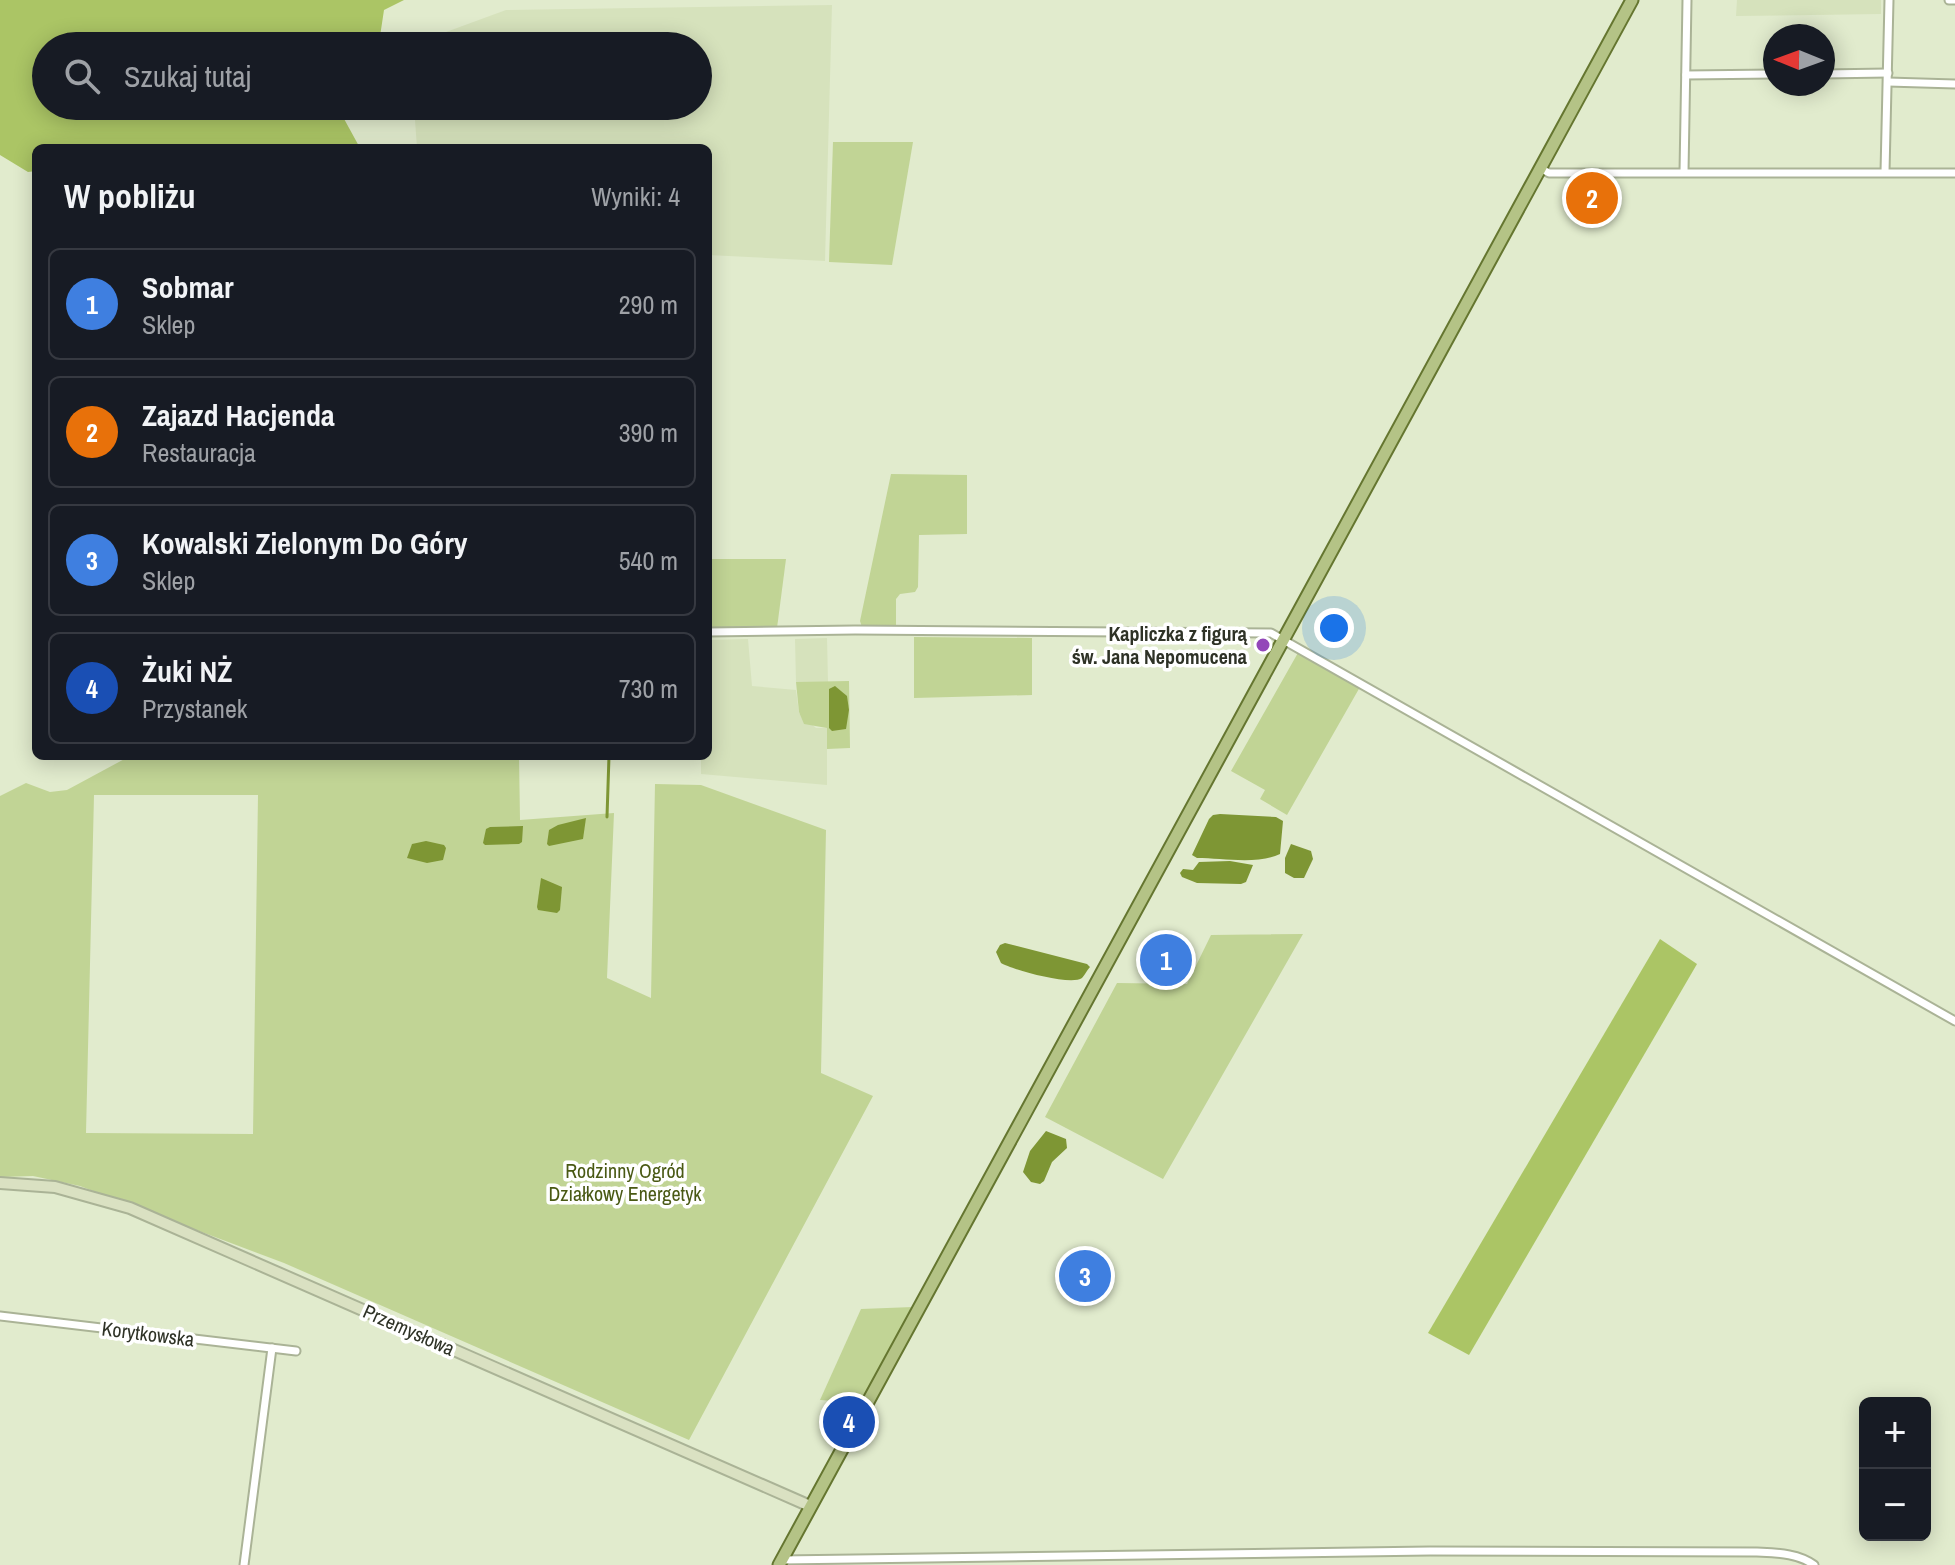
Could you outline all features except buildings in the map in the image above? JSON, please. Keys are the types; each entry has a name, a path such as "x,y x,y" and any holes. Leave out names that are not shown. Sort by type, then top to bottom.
{"main road":[{"path":"780,1562 1632,0"},
{"name":"Przemysłowa","path":"0,1183 55,1187 130,1208 810,1506"}],"street":[{"path":"1684,172 1687,0"},
{"path":"1885,172 1889,0"},
{"path":"1686,75 1763,74"},
{"path":"1835,75 1955,84"},
{"path":"1540,168 1549,173 1955,173"},
{"path":"712,632 1271,633 1955,1021"},
{"name":"Korytkowska","path":"0,1316 296,1351"},
{"path":"244,1565 272,1348"},
{"path":"780,1562 1430,1551 1757,1552 1782,1553 1814,1565"}],"shaded area":[{"path":"0,0 404,0 384,10 381,32 32,32 32,120 345,120 358,144 32,144 32,172 28,172 0,155"},
{"path":"1737,0 1881,0 1881,14 1736,16"},
{"path":"832,5 825,261 712,255 712,144 417,144 415,120 712,120 712,32 446,32 506,10"},
{"path":"827,638 828,682 796,682 795,639"},
{"path":"748,639 752,686 796,690 799,713 816,728 827,728 827,785 701,774 701,760 712,760 712,640"},
{"path":"835,686 847,696 849,710 846,729 832,731 829,728 829,689"},
{"path":"1220,814 1276,817 1283,821 1280,854 1250,860 1197,858 1192,855 1209,819"},
{"path":"586,818 583,839 547,844 549,830"},
{"path":"523,826 522,842 519,844 483,843 486,829 490,827"},
{"path":"426,841 444,845 443,860 427,863 407,858 412,844"},
{"path":"1291,844 1311,851 1313,859 1304,878 1294,878 1285,873 1285,858"},
{"path":"1230,861 1253,865 1246,882 1197,883 1182,877 1180,873 1183,869 1193,870 1199,862"},
{"path":"541,878 562,887 557,913 538,910"},
{"path":"1660,939 1697,964 1469,1355 1428,1333"},
{"path":"1005,943 1090,967 1082,978 1076,980 1029,973 1001,963 996,952"},
{"path":"1046,1131 1066,1139 1067,1148 1052,1162 1040,1184 1031,1182 1023,1172 1030,1151"}],"green space":[{"path":"833,142 913,142 892,265 829,262"},
{"path":"891,474 967,475 967,534 919,535 918,587 915,592 900,594 896,599 896,627 862,627 860,621"},
{"path":"712,559 786,559 777,628 712,628"},
{"path":"914,637 1032,638 1032,695 914,698"},
{"path":"1299,651 1360,687 1287,815 1260,799 1265,790 1231,771"},
{"path":"849,681 850,748 827,749 827,728 804,724 799,712 796,682"},
{"name":"Rodzinny Ogród Działkowy Energetyk","path":"123,760 519,760 520,820 614,813 607,978 651,998 655,784 701,785 826,830 821,1073 873,1096 689,1440 284,1263 80,1186 33,1176 0,1177 0,796 26,783 50,792 67,790","holes":["94,795 258,795 253,1134 86,1133"]},
{"path":"1303,934 1163,1179 1045,1117 1117,983 1187,984 1211,935"},
{"path":"913,1307 864,1403 820,1400 861,1309"}],"waterway":[{"path":"607,817 609,760"}],"place":[{"name":"Zajazd Hacjenda","path":"1592,198"},
{"name":"Kapliczka z figurą św. Jana Nepomucena","path":"1263,645"},
{"name":"Sobmar","path":"1166,960"},
{"name":"Kowalski Zielonym Do Góry","path":"1085,1276"},
{"name":"Żuki NŻ","path":"849,1422"}]}
